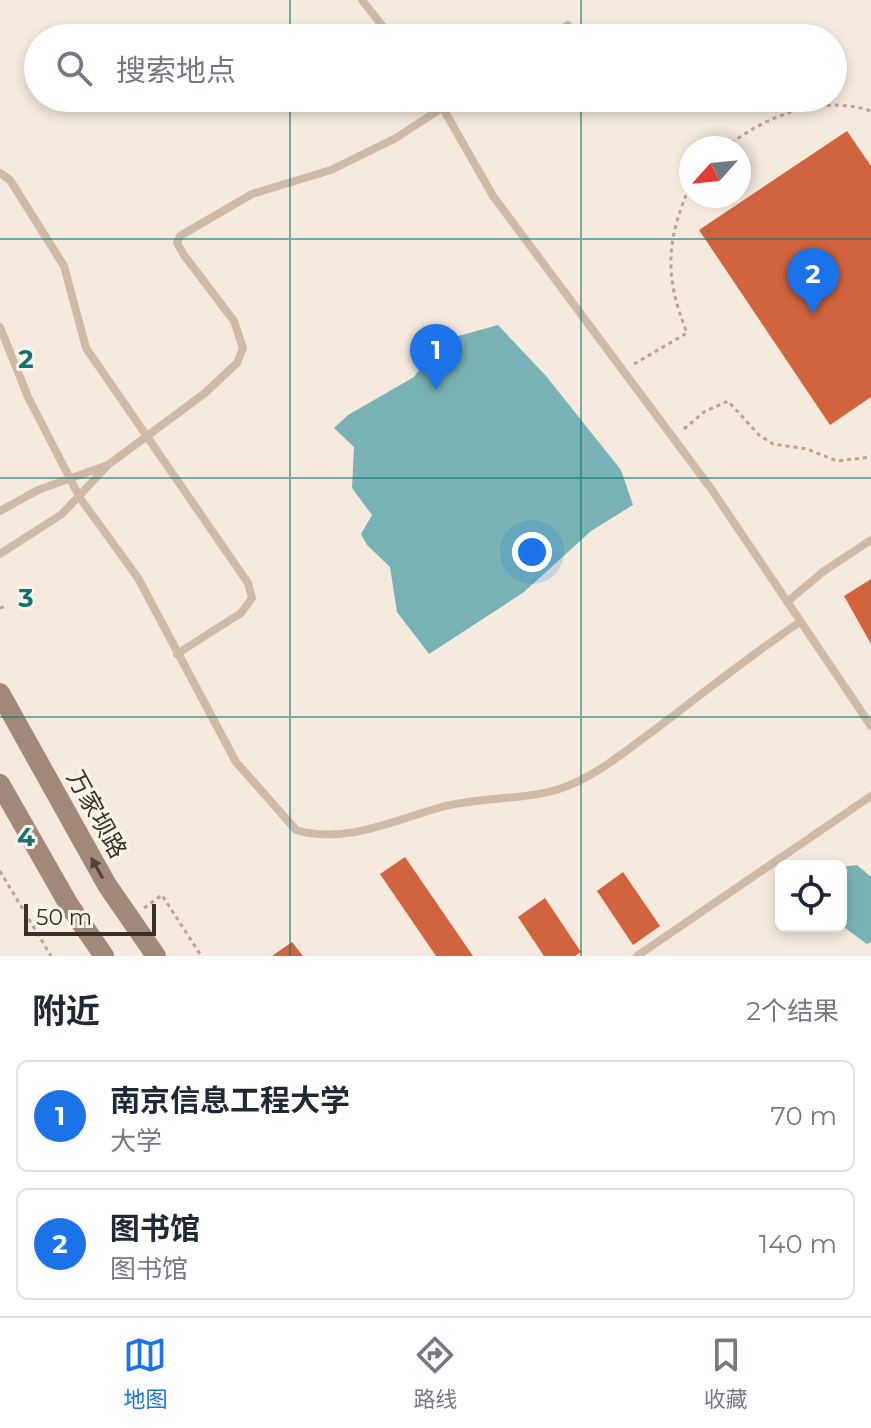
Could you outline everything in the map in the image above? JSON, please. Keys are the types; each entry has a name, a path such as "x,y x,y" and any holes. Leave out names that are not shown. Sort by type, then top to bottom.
{"main road":[{"name":"万家坝路","path":"0,693 148,953"},
{"path":"0,784 69,905 104,956"}],"lane":[{"path":"362,0 381,24"},
{"path":"0,554 62,514 108,465 224,377 237,363 243,348 234,321 177,243 180,236 252,194 331,170 396,138 436,112"},
{"path":"445,112 493,196 675,437 871,726"},
{"path":"0,173 10,180 58,255 74,295 86,348 248,583 252,598 241,613 177,654"},
{"path":"0,327 28,397 80,498 138,578 236,762 296,830 310,835 343,834 445,806 558,789 588,776 800,622"},
{"path":"0,511 38,490 108,465"},
{"path":"787,602 824,571 871,540"},
{"path":"637,956 871,796"}],"path":[{"path":"847,105 871,111"},
{"path":"739,136 791,112"},
{"path":"625,371 687,333 670,274 670,247 683,208"},
{"path":"675,437 704,412 728,401 759,435 773,444 807,449 837,461 871,457"},
{"path":"0,608 6,606"},
{"path":"0,871 51,956"}],"water":[{"path":"498,325 546,376 621,470 633,505 591,531 524,592 429,654 397,612 390,567 367,545 361,534 372,515 352,488 354,447 334,428 348,415 414,377 429,356 451,338"},
{"path":"857,865 871,877 871,942 867,944 847,929 847,866"}],"building":[{"path":"847,131 871,166 871,397 830,425 699,230 732,208 751,208 751,195"},
{"path":"871,579 871,644 844,596"},
{"path":"405,857 473,956 436,956 380,874"},
{"path":"623,872 660,926 633,945 597,891"},
{"path":"545,898 581,952 575,956 544,956 518,917"},
{"path":"292,942 303,956 272,956"}],"place":[{"name":"图书馆","path":"813,314"},
{"name":"南京信息工程大学","path":"436,390"}]}
